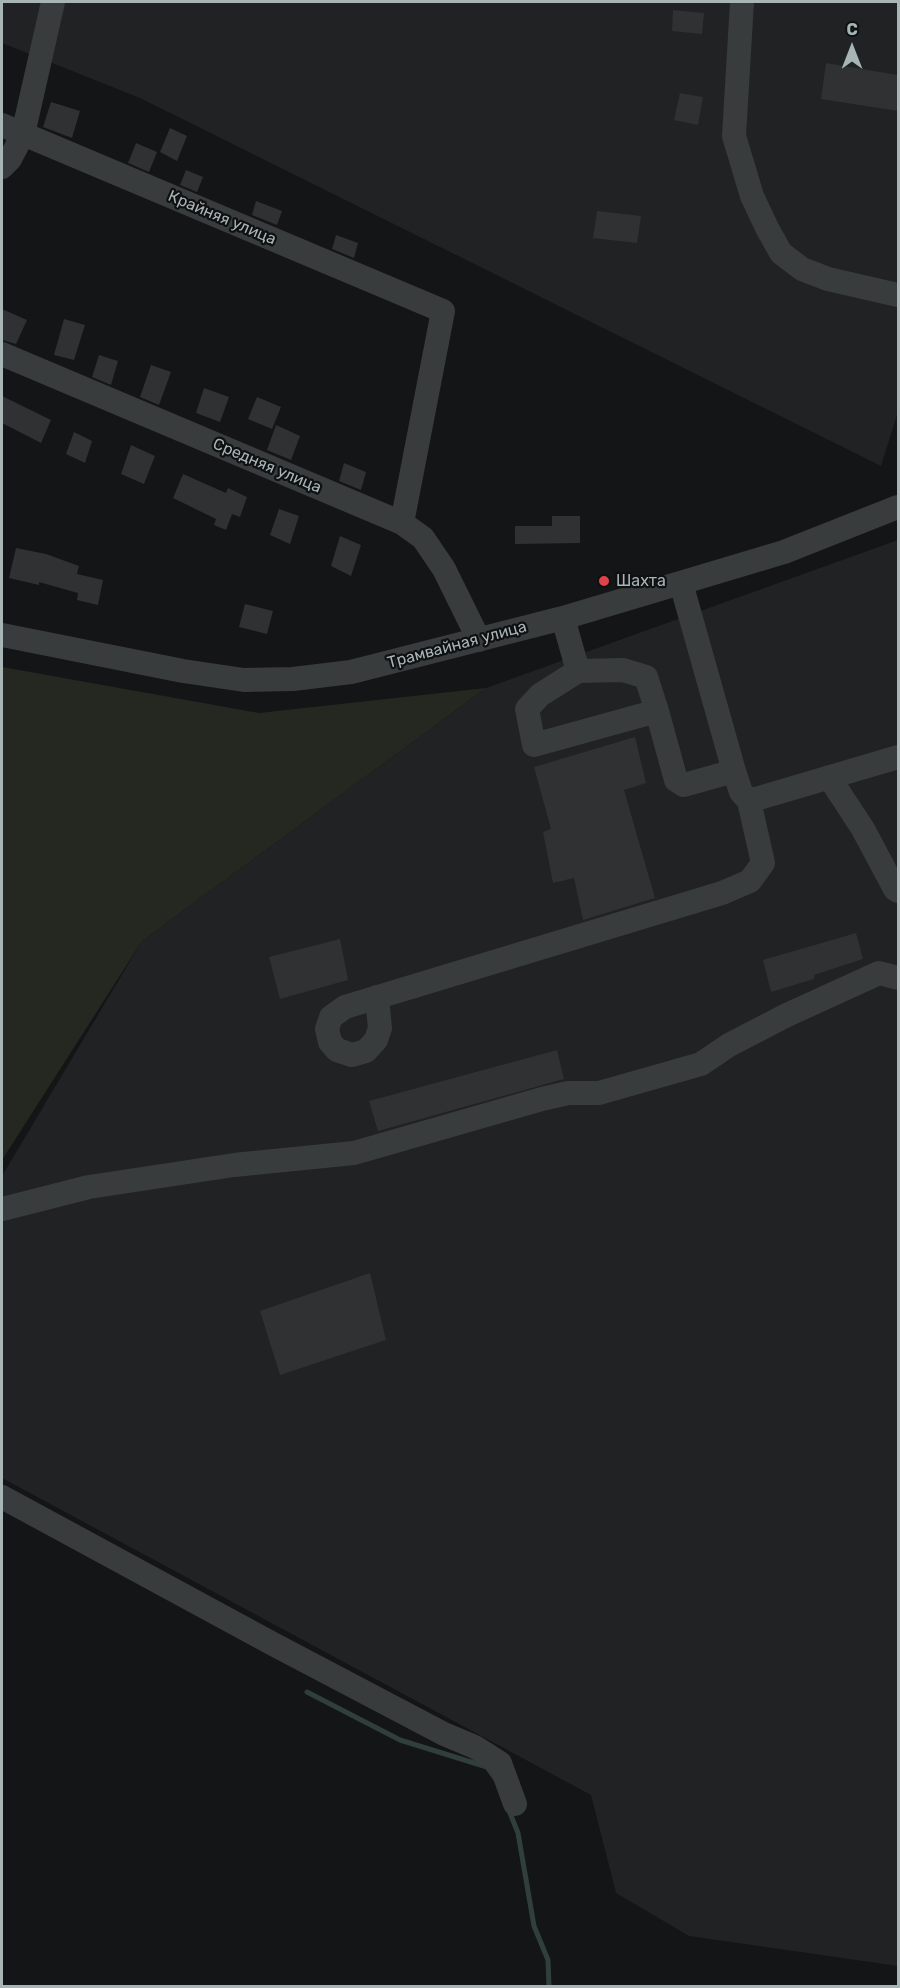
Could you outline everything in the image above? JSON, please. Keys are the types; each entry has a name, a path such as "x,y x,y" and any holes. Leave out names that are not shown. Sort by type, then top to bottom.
{"street":[{"path":"2,167 10,159 12,130 52,2"},
{"path":"742,2 734,136 752,196 767,228 781,253 802,269 828,279 898,295"},
{"name":"Крайняя улица","path":"12,130 443,311 402,523"},
{"name":"Средняя улица","path":"2,354 402,523 423,538 444,569 478,640"},
{"name":"Трамвайная улица","path":"2,634 183,671 244,680 293,679 351,672 563,618 784,552 898,507"},
{"path":"377,997 722,893 750,881 763,863 749,801 741,792 734,771 681,583"},
{"path":"563,618 578,671"},
{"path":"657,711 534,746 527,709 540,695 578,671 623,670 646,677 657,711 676,780 684,785 734,771"},
{"path":"749,801 898,757"},
{"path":"829,777 863,829 898,891"},
{"path":"2,1209 89,1187 234,1165 354,1153 542,1099 568,1093 599,1093 701,1064 729,1045 786,1015 879,973 898,978"},
{"path":"2,1497 273,1644 444,1734 474,1747 500,1763 515,1804"}],"shaded area":[{"path":"2,2 898,2 898,412 881,466 140,98 2,43"},
{"path":"898,540 898,1966 689,1936 616,1893 591,1795 2,1478 2,1176 142,941 486,688"},
{"path":"2,667 259,713 486,688 142,941 2,1160"}],"building":[{"path":"673,10 704,13 702,34 672,31"},
{"path":"826,63 898,75 898,111 821,99"},
{"path":"680,93 703,97 698,125 674,120"},
{"path":"51,102 80,111 72,138 43,127"},
{"path":"170,128 187,136 177,161 160,152"},
{"path":"136,143 157,152 149,172 128,163"},
{"path":"186,170 203,177 197,192 180,185"},
{"path":"256,201 282,211 277,225 252,215"},
{"path":"597,211 641,216 637,243 593,238"},
{"path":"336,235 358,243 354,258 332,249"},
{"path":"2,309 27,320 16,344 2,340"},
{"path":"64,319 85,325 74,360 54,355"},
{"path":"99,355 118,361 111,385 92,377"},
{"path":"151,365 171,372 159,405 140,397"},
{"path":"204,388 229,397 220,422 196,413"},
{"path":"2,396 51,420 41,443 2,423"},
{"path":"257,397 281,407 272,429 248,419"},
{"path":"276,425 300,436 291,460 267,450"},
{"path":"74,432 92,441 85,463 66,454"},
{"path":"131,445 155,456 144,484 121,474"},
{"path":"344,463 366,472 361,490 339,481"},
{"path":"183,474 226,493 228,488 247,497 240,517 232,514 226,530 214,525 216,519 173,498"},
{"path":"279,509 299,516 290,544 270,535"},
{"path":"552,516 580,516 580,543 515,544 515,526 552,526"},
{"path":"340,536 361,545 351,576 331,566"},
{"path":"16,548 46,554 79,566 77,574 103,580 98,605 77,600 78,593 39,582 39,585 9,578"},
{"path":"245,604 273,611 267,634 239,627"},
{"path":"635,737 646,783 624,790 655,898 583,920 574,878 553,883 543,832 551,829 534,767"},
{"path":"856,933 863,959 814,975 814,979 771,992 763,960"},
{"path":"340,939 348,980 280,999 269,957"},
{"path":"557,1050 564,1079 378,1131 369,1101"},
{"path":"370,1273 386,1340 280,1375 260,1311"}],"waterway":[{"path":"307,1692 400,1740 487,1767 495,1778"},
{"path":"508,1808 518,1833 534,1926 548,1960 549,1986"}],"place":[{"name":"Шахта","path":"604,581"}]}
